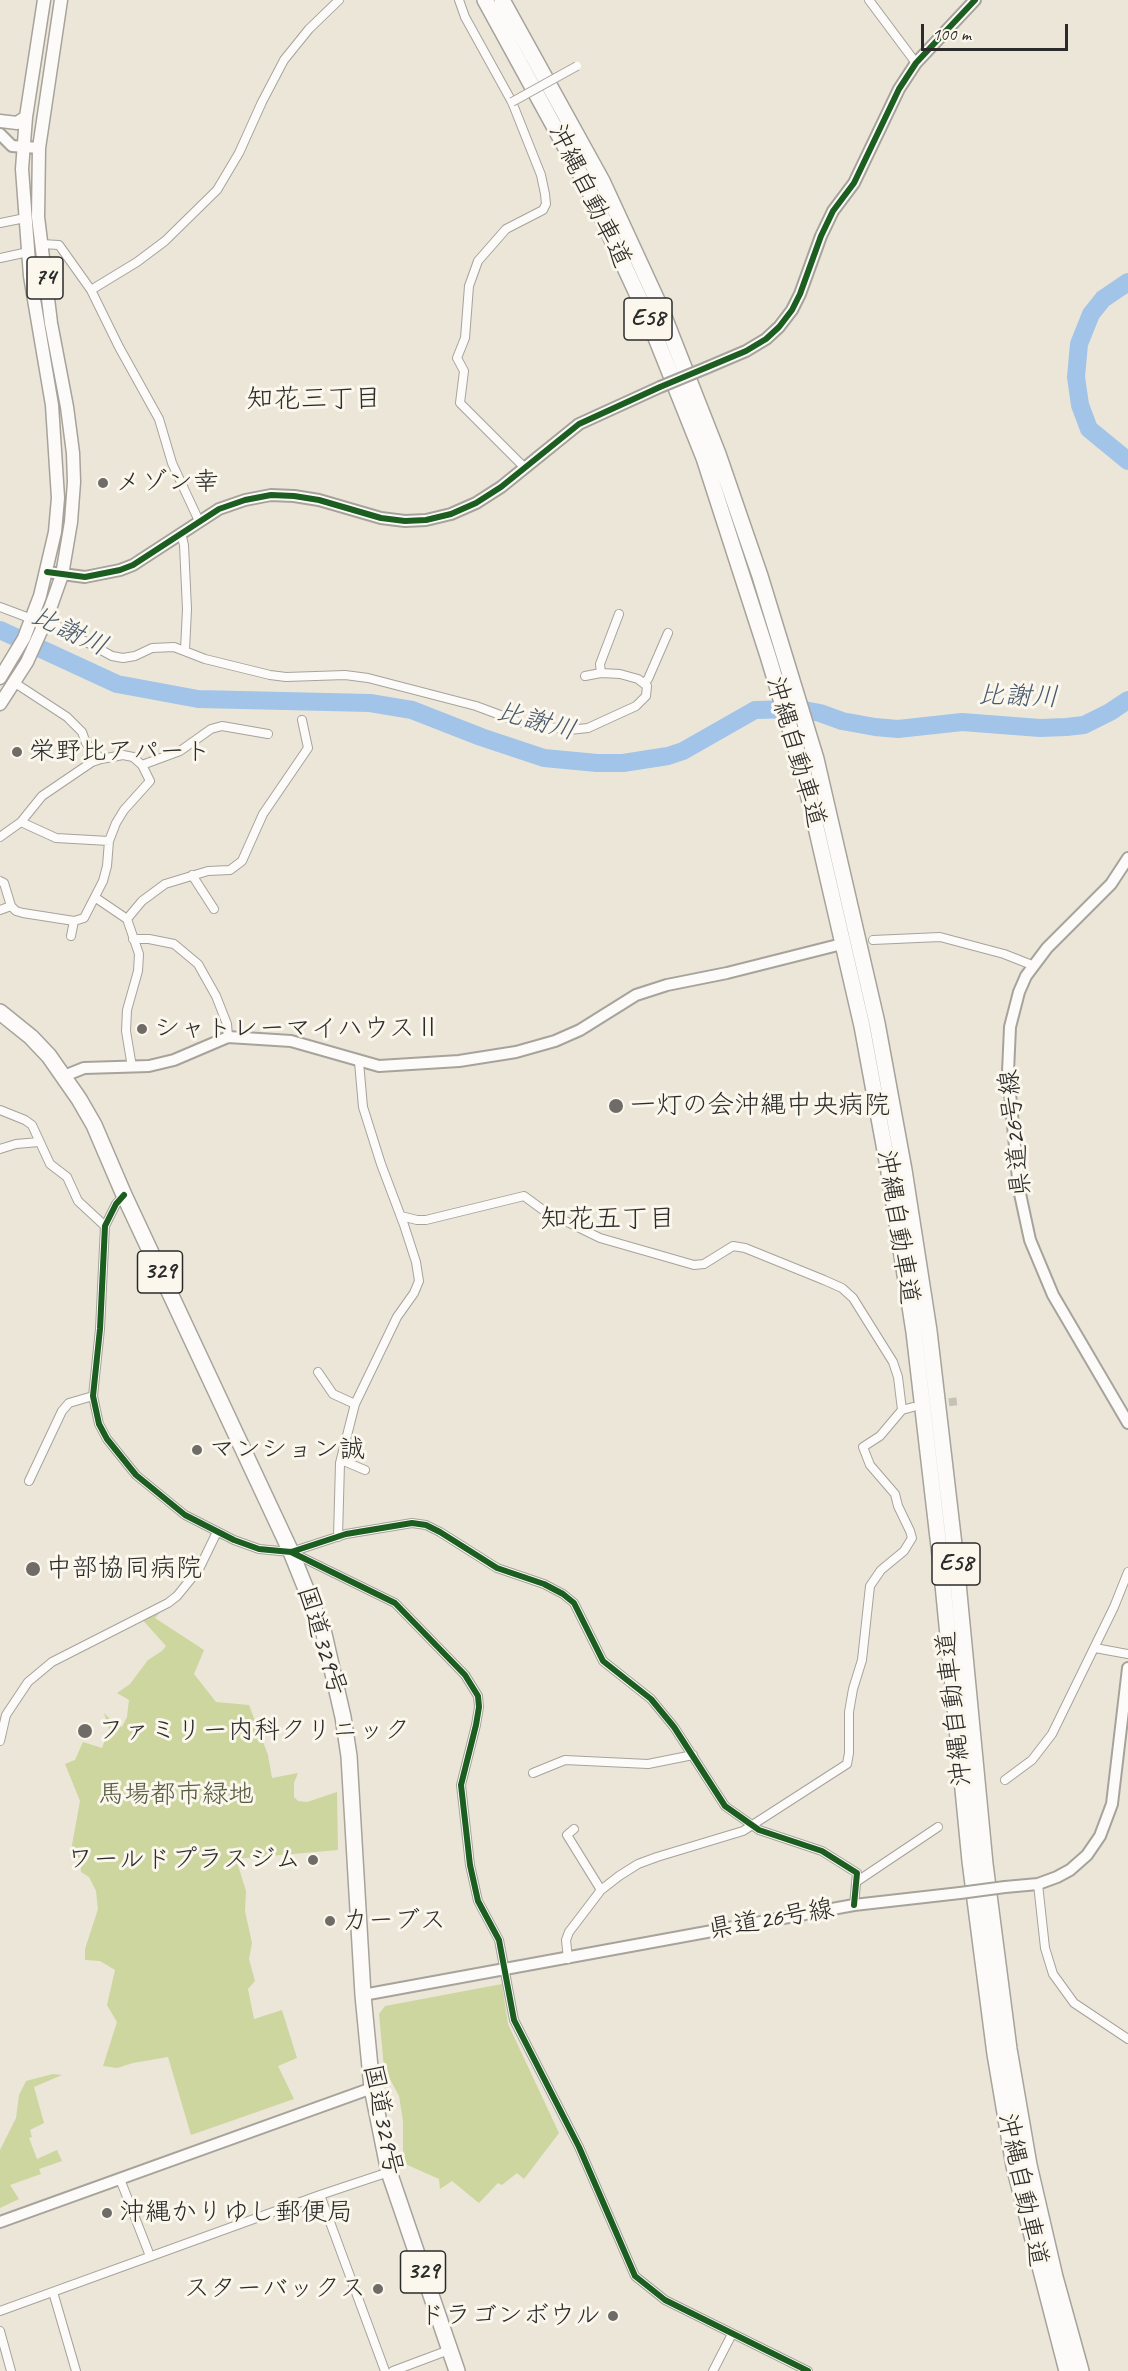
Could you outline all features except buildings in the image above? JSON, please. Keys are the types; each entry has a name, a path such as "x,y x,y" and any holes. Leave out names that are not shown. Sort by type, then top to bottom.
{"highway":[{"name":"沖縄自動車道","path":"485,0 589,190 646,313 704,458 802,768 862,1026 889,1172 914,1332 941,1564 970,1861 995,2054 1014,2166 1067,2371"},
{"name":"沖縄自動車道","path":"502,0 602,181 661,309 718,454 785,653 816,759 877,1023 904,1170 929,1331 956,1562 985,1864 1009,2049 1029,2165 1055,2277 1081,2371"},
{"name":"国道329号","path":"0,1012 31,1037 64,1076 94,1125 124,1195 291,1552 324,1634 347,1738 355,1824 363,1995 372,2088 389,2172 457,2371"}],"main road":[{"name":"74","path":"1,675 13,657 31,620 47,572 56,521 56,452 52,405 37,325 28,252 23,148 44,0"},
{"name":"74","path":"0,704 15,684 45,624 62,575 71,522 74,482 73,453 38,217 39,148 61,0"},
{"path":"0,121 17,123 26,117"}],"street":[{"path":"91,290 138,262 165,241 217,190 239,153 284,60 309,29 339,0"},
{"path":"459,0 465,17 512,102 541,175 546,204 543,210 506,229 478,261 469,286 465,338 457,358 464,371 460,403 525,467"},
{"path":"869,0 916,63"},
{"path":"47,572 86,577 120,570 133,565 219,509 245,500 271,495 319,500 381,518 405,521 426,520 451,514 501,487 579,424 746,351 766,339 792,310 821,236 833,212 854,183 899,89 916,63 975,0"},
{"path":"512,102 577,66"},
{"path":"0,134 12,146 39,148"},
{"path":"0,223 25,218"},
{"path":"41,244 59,245 91,290 119,347 159,419 172,463 199,521"},
{"path":"0,258 28,252"},
{"path":"181,533 184,545 188,609 185,650"},
{"path":"0,607 31,620"},
{"path":"601,673 600,664 618,614"},
{"path":"45,624 112,656 123,658 135,656 152,648 165,646 185,650 205,659 270,675 286,677 345,675 368,678 476,706 519,722 569,730 588,728 636,706 646,696 647,686 644,683 620,674 601,673 585,676"},
{"path":"644,683 648,679 668,633"},
{"path":"15,684 67,717 82,732 90,748 101,759"},
{"path":"127,919 142,901 160,887 208,871 230,870 242,861 263,814 308,748 302,720"},
{"path":"142,765 180,751 211,729 222,726 268,734"},
{"path":"0,837 21,822 42,796 92,762 123,756 133,757 142,765 150,781 124,810 109,842 107,866 96,898 84,918 74,921 16,911 11,906 4,883 0,881"},
{"path":"21,822 56,838 109,842"},
{"name":"県道26号線","path":"1128,858 1111,884 1032,965 1019,992 1014,1009 1008,1048 1008,1071 1019,1188 1030,1240 1053,1295 1128,1423"},
{"path":"192,875 214,909"},
{"path":"96,898 127,919 139,954 138,971 127,1010 126,1031 132,1067"},
{"path":"0,910 11,906"},
{"path":"71,936 74,921"},
{"path":"873,940 940,938 1004,954 1032,965"},
{"path":"133,939 149,939 174,944 198,964 216,996 227,1024 228,1037"},
{"path":"64,1076 84,1068 149,1066 174,1060 228,1037 291,1041 312,1045 359,1062 390,1066 516,1052 555,1041 580,1030 636,995 667,985 738,971 838,945"},
{"path":"338,1537 341,1460 355,1404 397,1317 414,1293 419,1281 416,1263 401,1215 381,1164 363,1107 359,1062"},
{"path":"0,1110 32,1125 37,1131 39,1142 50,1164 67,1177 78,1201 105,1226"},
{"path":"0,1149 15,1144 39,1142"},
{"path":"124,1195 116,1204 105,1226 100,1329 93,1396 99,1424 107,1440 136,1475 185,1515 259,1549 291,1552 395,1603 465,1675 478,1696 479,1707 461,1785 470,1865 478,1902 499,1940 514,2020 579,2147 635,2276 665,2300 808,2371"},
{"path":"401,1215 426,1220 524,1196 543,1210 600,1238 694,1265 704,1264 733,1246 745,1248 842,1288 853,1298 893,1362 898,1377 902,1410"},
{"path":"318,1372 333,1394 355,1404"},
{"path":"29,1481 62,1411 69,1403 93,1396"},
{"path":"568,1959 566,1940 568,1932 602,1890 638,1864 753,1826 847,1764 849,1712 862,1660 870,1586 880,1570 904,1551 912,1538 897,1506 895,1494 870,1465 863,1447 880,1436 902,1410 913,1407"},
{"path":"341,1460 365,1470"},
{"path":"291,1552 378,1527 412,1523 426,1525 497,1568 544,1584 563,1594 574,1603 603,1661 651,1698 674,1727 725,1806 759,1830 822,1851 857,1873 854,1905"},
{"path":"0,1741 6,1715 28,1682 52,1662 168,1603 177,1596 199,1569 218,1532"},
{"path":"1005,1780 1032,1760 1052,1734 1095,1648 1128,1572"},
{"path":"1095,1648 1128,1654"},
{"name":"県道26号線","path":"363,1995 854,1905 1038,1884 1057,1877 1079,1863 1095,1846 1105,1826 1112,1804 1128,1668"},
{"path":"533,1773 565,1760 648,1764 693,1755"},
{"path":"856,1882 938,1827"},
{"path":"574,1830 567,1835 602,1890"},
{"path":"1038,1884 1045,1948 1053,1974 1074,2003 1128,2039"},
{"path":"0,2222 372,2088"},
{"path":"0,2312 150,2256 389,2172"},
{"path":"120,2179 150,2256"},
{"path":"320,2195 385,2371"},
{"path":"53,2292 76,2371"},
{"path":"0,2331 10,2371"},
{"path":"713,2371 732,2334"},
{"path":"393,2371 449,2350"}],"green space":[{"name":"馬場都市緑地","path":"168,1603 155,1618 204,1650 194,1674 216,1702 249,1705 268,1755 272,1778 298,1773 294,1783 294,1797 298,1801 307,1802 337,1792 338,1850 236,1859 246,1891 245,1911 252,1943 249,1959 255,1981 248,1989 254,2019 282,2010 297,2058 278,2066 294,2099 191,2135 168,2057 117,2068 103,2066 117,2022 107,2005 115,1970 100,1961 85,1960 85,1949 98,1909 96,1891 89,1877 81,1872 80,1858 70,1856 80,1801 65,1764 75,1760 83,1742 102,1748 109,1729 104,1713 115,1724 122,1727 127,1717 129,1700 117,1693 130,1684 148,1660 166,1646 140,1617"},
{"path":"502,1984 508,2024 559,2133 524,2179 517,2173 502,2185 498,2183 479,2203 452,2181 440,2189 439,2179 403,2163 403,2121 399,2096 384,2068 379,2014 385,2006"},
{"path":"53,2074 62,2075 34,2087 44,2123 30,2130 32,2137 29,2138 37,2159 57,2150 62,2161 39,2169 41,2174 10,2185 19,2199 0,2208 0,2150 16,2118 19,2095 26,2081"}],"waterway":[{"name":"比謝川","path":"1128,282 1103,299 1091,314 1079,344 1076,377 1080,405 1089,429 1128,461"},
{"name":"比謝川","path":"0,630 117,684 198,699 370,703 412,710 544,758 597,763 623,763 668,756 683,751 755,710 799,709 842,721 898,729 962,722 1040,728 1084,725 1128,700"}],"tunnel":[{"path":"937,1404 959,1401"}],"cycle path":[{"path":"47,572 85,577 120,570 133,565 219,509 245,500 271,495 319,500 381,518 405,521 426,520 451,514 476,503 501,487 579,424 746,351 766,339 792,310 833,211 854,183 899,89 916,63 975,0"},
{"path":"124,1195 116,1204 105,1226 100,1329 93,1396 99,1424 107,1439 136,1475 185,1515 234,1540 259,1549 291,1552 346,1534 412,1523 426,1525 497,1568 544,1584 563,1594 574,1603 603,1661 651,1699 674,1727 725,1806 759,1830 822,1851 857,1873 854,1905"},
{"path":"291,1552 395,1603 465,1675 478,1696 476,1725 461,1785 470,1865 478,1901 499,1940 514,2020 579,2147 635,2276 665,2300 808,2371"}],"place":[{"name":"メゾン幸","path":"103,483"},
{"name":"栄野比アパート","path":"17,752"},
{"name":"シャトレーマイハウスⅡ","path":"142,1029"},
{"name":"一灯の会沖縄中央病院","path":"616,1106"},
{"name":"マンション誠","path":"197,1450"},
{"name":"中部協同病院","path":"33,1569"},
{"name":"ファミリー内科クリニック","path":"85,1731"},
{"name":"ワールドプラスジム","path":"313,1860"},
{"name":"カーブス","path":"330,1921"},
{"name":"沖縄かりゆし郵便局","path":"107,2213"},
{"name":"スターバックス","path":"378,2289"},
{"name":"ドラゴンボウル","path":"613,2316"}],"district":[{"name":"知花三丁目","path":"314,400"},
{"name":"知花五丁目","path":"608,1220"}]}
